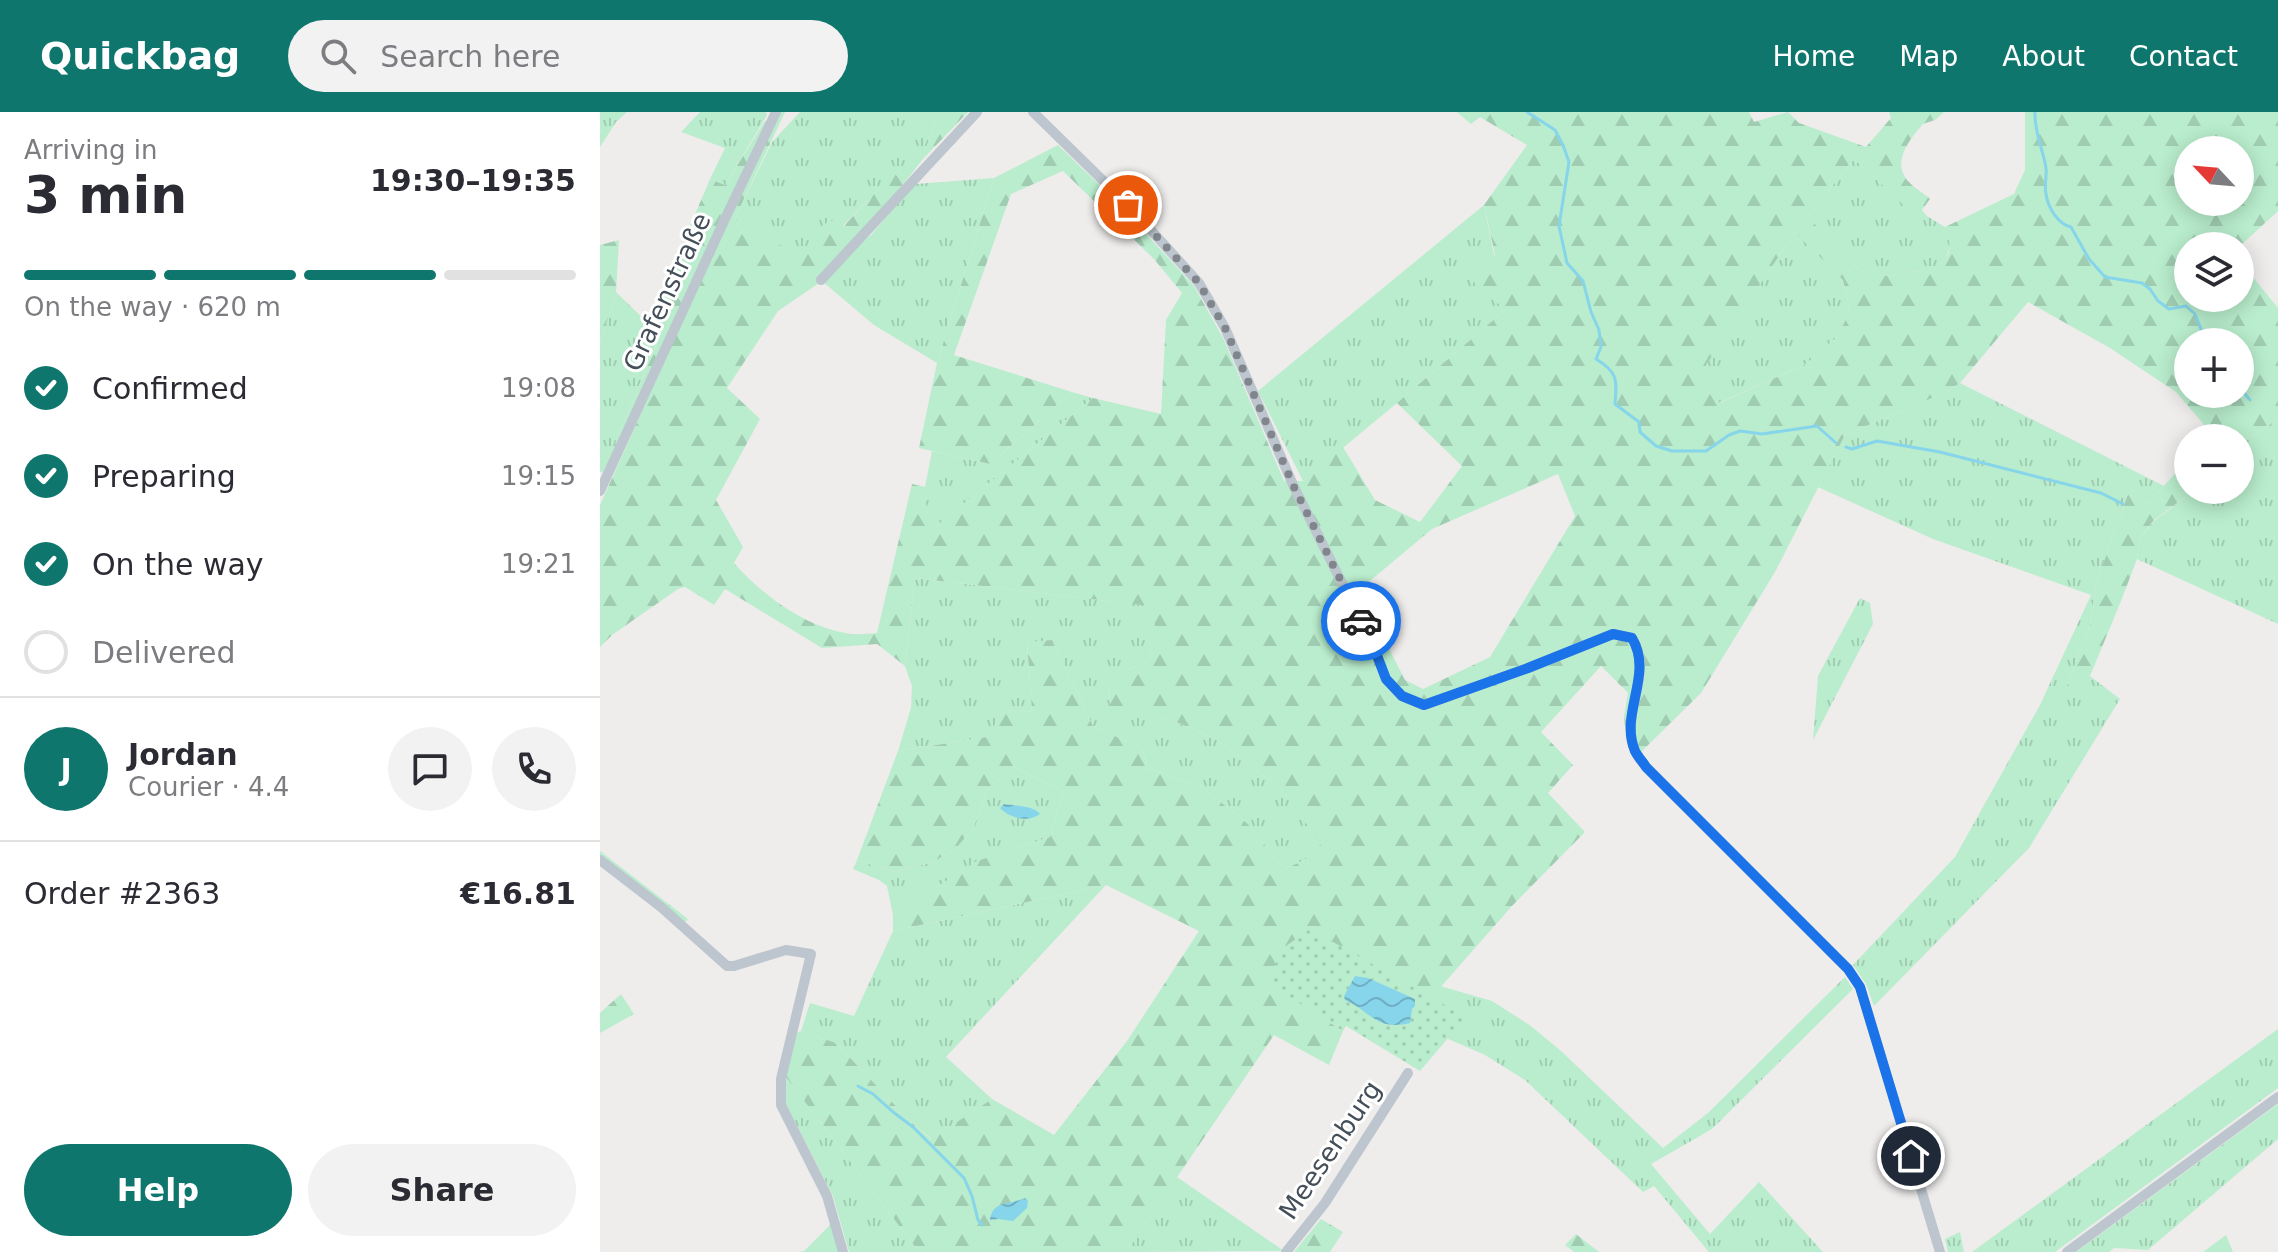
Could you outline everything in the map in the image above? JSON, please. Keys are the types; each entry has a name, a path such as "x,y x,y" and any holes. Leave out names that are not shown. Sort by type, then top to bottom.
{"street":[{"name":"Grafenstraße","path":"600,491 776,112"},
{"path":"821,280 977,112"},
{"path":"1033,112 1128,205 1199,283 1225,328 1294,487 1373,645 1386,679 1402,696 1424,705 1613,634 1632,638 1641,659 1640,678 1630,716 1635,752 1646,767 1848,969 1860,987 1940,1252"},
{"path":"600,860 661,907 727,966 786,950 811,954 781,1079 781,1105 827,1196 843,1252"},
{"name":"Meesenburg","path":"1286,1252 1325,1203 1408,1073"},
{"path":"2067,1252 2278,1097"}],"green space":[{"path":"600,112 627,112 616,122 600,147"},
{"path":"700,112 766,112 725,185 710,179 725,148 681,132"},
{"path":"781,112 785,112 735,218 740,230 801,253 829,220 844,226 893,172 904,183 822,281 778,311 727,388 760,419 716,500 743,547 734,563 757,586 784,607 814,623 849,634 861,634 877,633 912,484 925,487 928,533 1093,398 1161,414 1166,320 1182,293 1154,259 1063,171 1011,194 954,355 1072,392 990,464 919,448 937,363 994,178 1058,145 1114,199 1194,286 1223,338 1284,481 1303,481 1343,447 1375,500 1420,522 1462,466 1397,403 1505,310 1470,279 1495,255 1484,205 1527,145 1480,117 1471,124 1457,112 1749,112 1754,122 1788,112 1799,123 1866,147 1891,118 1889,112 1944,112 1935,120 1923,124 1907,145 1902,160 1901,167 1909,182 1930,199 1922,210 1927,216 1922,222 1854,159 1808,216 1849,261 1870,275 1879,276 1924,270 1941,263 1949,250 1945,227 2014,194 2025,170 2025,112 2278,112 2278,211 2254,233 2174,232 2174,312 2254,312 2254,278 2278,308 2278,419 2254,434 2254,424 2203,424 2190,408 2254,408 2254,328 2174,328 2174,391 2110,348 2028,302 1960,383 1946,392 1845,435 1775,572 1701,693 1641,752 1626,738 1624,716 1628,693 1601,666 1541,732 1573,765 1548,793 1585,832 1512,906 1431,998 1310,930 1266,981 1343,1031 1329,1065 1274,1035 1126,1252 919,1252 786,1077 794,1034 801,1031 836,1043 931,1139 992,1099 1054,1135 1127,1041 1199,931 1106,885 893,931 893,915 977,861 1050,837 1063,791 1014,767 986,791 973,829 955,849 933,862 894,872 857,860 898,751 987,737 1004,710 1032,712 1027,642 1052,640 1093,726 1143,749 1146,768 1202,787 1248,824 1284,869 1305,860 1321,844 1280,788 1214,738 1169,719 1110,708 1109,680 1150,659 1157,607 915,578 905,666 877,644 822,648 725,589 714,605 685,587 612,635 600,647 600,505","holes":["1795,232 1843,280 1850,311 1837,337 1806,364 1720,403 1698,377","1558,474 1575,516 1490,657 1423,689 1405,680 1359,590 1432,529"]},
{"path":"800,112 937,112 923,159 904,183 893,173 843,226 829,220 801,254 740,230 735,218 772,142"},
{"path":"937,112 968,112 923,159"},
{"path":"768,120 607,467 660,336 649,323 710,179 725,185"},
{"path":"1854,159 1922,221 1927,216 1945,227 1951,242 1946,259 1934,268 1869,276 1841,255 1808,216"},
{"path":"994,178 937,363 874,325 822,281 847,251 871,235 915,184"},
{"path":"1484,205 1505,310 1303,481 1258,391"},
{"path":"1795,232 1843,280 1850,311 1837,337 1806,364 1719,403 1697,378"},
{"path":"619,240 616,292 600,344 600,245"},
{"path":"616,292 660,335 603,473 600,471 600,344"},
{"path":"1960,383 2164,486 2149,503 2128,494 2096,584 2091,622 2066,688 2083,692 2090,676 2120,699 2029,848 1874,1006 1866,984 1853,965 1955,857 2040,705 2091,595 1933,539 1818,487 1845,435 1946,392"},
{"path":"1072,392 1093,398 927,534 925,487 932,451 990,464"},
{"path":"2278,419 2278,624 2137,559 2140,538 2154,521 2176,504 2254,504 2254,434"},
{"path":"2174,475 2176,504 2154,520 2140,538 2137,559 2083,693 2066,688 2091,622 2096,584 2128,494 2149,503"},
{"path":"915,578 1158,607 1150,659 1109,680 1110,707 1169,719 1214,738 1280,788 1322,844 1305,860 1284,869 1248,824 1202,787 1146,768 1143,749 1093,726 1052,640 1027,643 1032,712 1004,710 987,737 898,751 911,708 912,686 905,666"},
{"path":"1860,598 1870,603 1873,624 1813,740 1818,676"},
{"path":"1014,767 1063,791 1050,837 978,861 893,915 887,886 853,869 857,860 894,872 933,862 955,849 973,829 986,791"},
{"path":"600,851 688,919 684,923 600,857"},
{"path":"1106,885 946,1057 992,1099 932,1139 912,1123 836,1043 801,1031 810,1003 854,1016 893,931"},
{"path":"1310,929 1466,1017 1420,1071 1346,1026 1343,1031 1265,981 1286,946"},
{"path":"1845,977 1853,989 1712,1129 1651,1164 1710,1234 1759,1182 1823,1252 1709,1252 1654,1186 1643,1192 1525,1080 1485,1055 1446,1038 1465,1017 1431,998 1440,986 1492,1001 1531,1026 1663,1148 1708,1113"},
{"path":"621,994 634,1014 600,1033 600,1013"},
{"path":"2278,1029 2278,1088 2055,1252 1972,1252"},
{"path":"786,1077 919,1252 849,1252 833,1196 786,1104"},
{"path":"2278,1104 2278,1139 2148,1250 2114,1248 2109,1252 2076,1252"},
{"path":"1177,1177 1284,1251 1126,1252"},
{"path":"1321,1219 1343,1232 1330,1252 1294,1252"},
{"path":"831,1224 839,1252 799,1252 804,1251"},
{"path":"1960,1232 1964,1252 1948,1252 1945,1239"},
{"path":"1576,1234 1599,1252 1574,1252 1565,1245"},
{"path":"2226,1235 2233,1252 2203,1252"}],"water":[{"path":"1004,804 1028,807 1040,814 1025,819 1014,817 1000,808"},
{"path":"1355,976 1368,978 1415,999 1410,1023 1382,1023 1345,1000 1344,996"},
{"path":"1025,1198 1027,1208 1013,1221 990,1220 998,1206"}],"waterway":[{"path":"1527,112 1555,130 1563,145 1569,162 1559,226 1567,263 1583,281 1599,330 1601,347 1596,359 1609,368 1614,377 1615,404 1639,422 1640,432 1656,446 1672,451 1706,451 1740,431 1762,434 1817,426 1836,443"},
{"path":"2035,112 2046,168 2046,194 2054,215 2071,227 2089,259 2105,277 2142,283 2169,309 2186,306 2195,314 2200,328"},
{"path":"1846,447 1852,449 1877,441 1940,452 2101,493 2123,504"},
{"path":"858,1086 873,1094 913,1127 964,1178 982,1225"}],"way so far":[{"path":"1128,205 1199,283 1225,328 1310,522 1361,621"}],"route":[{"path":"1361,621 1386,679 1402,696 1424,705 1613,634 1632,638 1641,659 1640,678 1630,716 1635,752 1646,767 1848,969 1860,987 1911,1156"}]}
